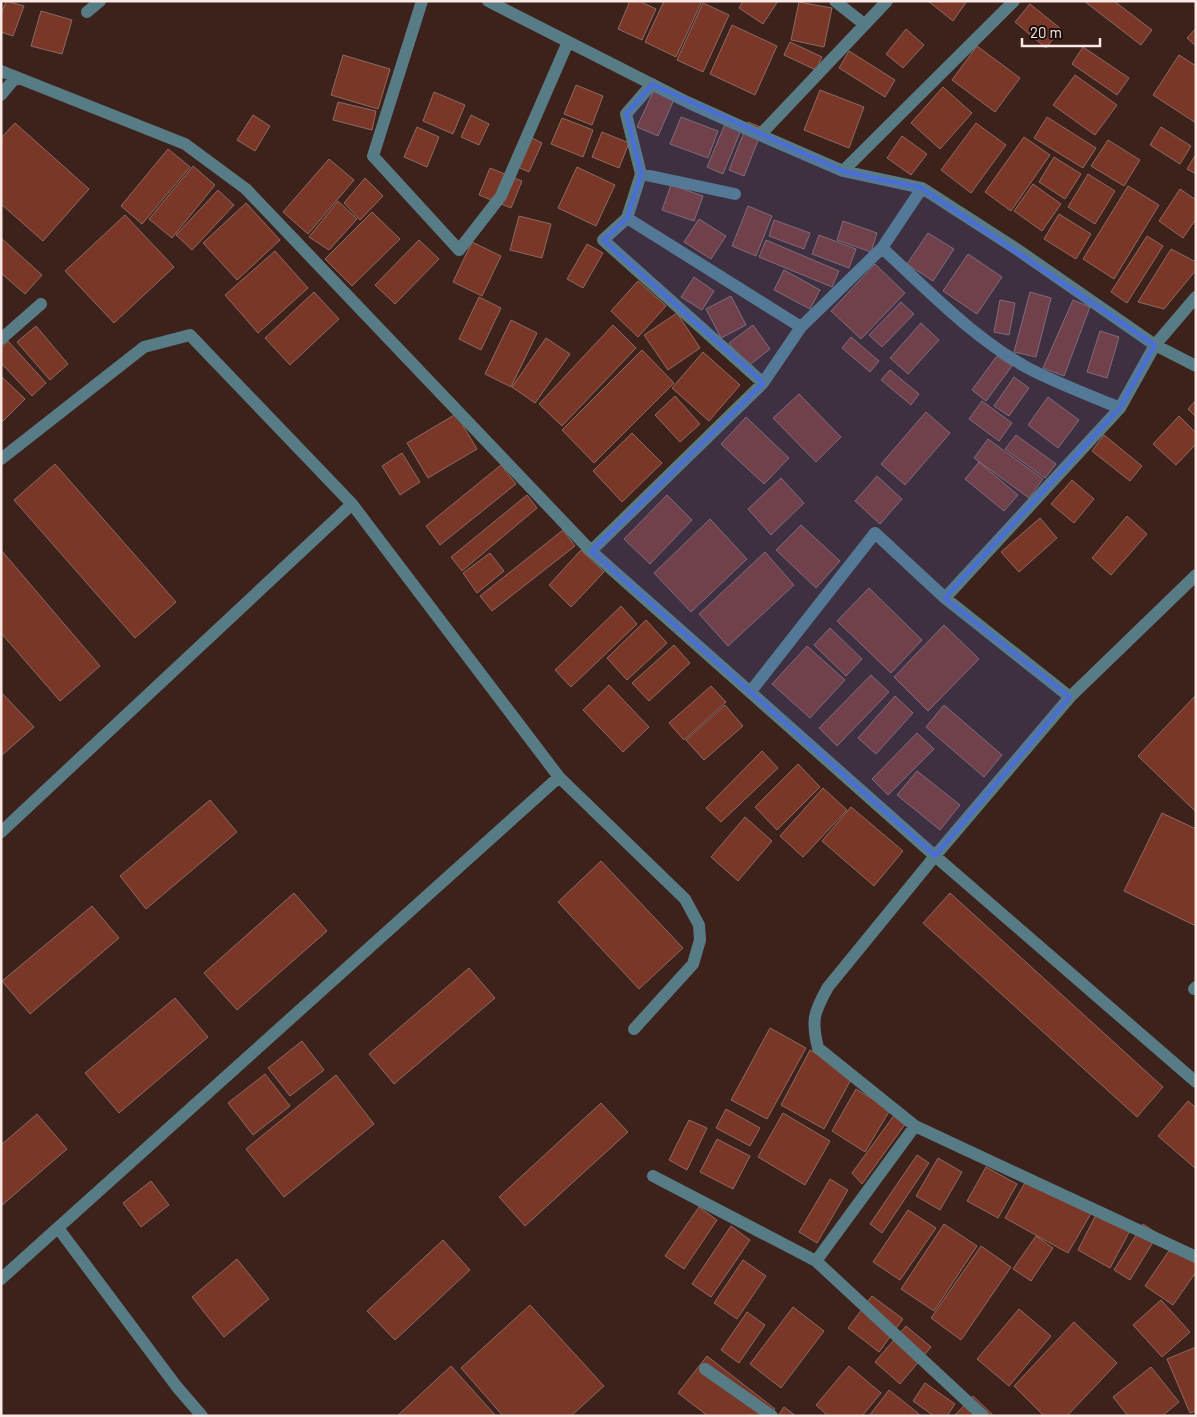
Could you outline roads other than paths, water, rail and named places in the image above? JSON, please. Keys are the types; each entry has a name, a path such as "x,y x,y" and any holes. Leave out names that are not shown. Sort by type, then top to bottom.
{"street":[{"path":"87,12 100,1"},
{"path":"422,1 373,156 459,250 502,196 568,42"},
{"path":"488,1 652,84 760,135 843,171 922,188 1018,250 1154,345 1196,366"},
{"path":"835,1 864,24"},
{"path":"760,135 887,1"},
{"path":"843,171 1014,1"},
{"path":"1,71 185,144 246,188 591,551 935,856 1196,1082"},
{"path":"1,95 16,77"},
{"path":"652,84 626,114 641,174 627,218 603,240 763,382"},
{"path":"641,174 735,194"},
{"path":"591,551 763,382 801,327 882,248 922,188"},
{"path":"627,218 801,327"},
{"path":"882,248 978,334 1002,351 1026,367 1120,408"},
{"path":"945,598 1120,408 1154,345 1196,297"},
{"path":"1,339 41,304"},
{"path":"1,459 144,346 190,334 352,504 559,777 685,899 698,925 700,940 694,964 634,1029"},
{"path":"1,832 352,504"},
{"path":"751,691 875,533 945,598 1070,697"},
{"path":"1196,574 1070,697 935,856 828,987 815,1010 813,1028 818,1048 915,1126 1196,1257"},
{"path":"1,1279 559,777"},
{"path":"816,1261 915,1126"},
{"path":"654,1176 816,1261 983,1416"},
{"path":"58,1228 177,1388 202,1416"},
{"path":"705,1369 772,1416"}]}
